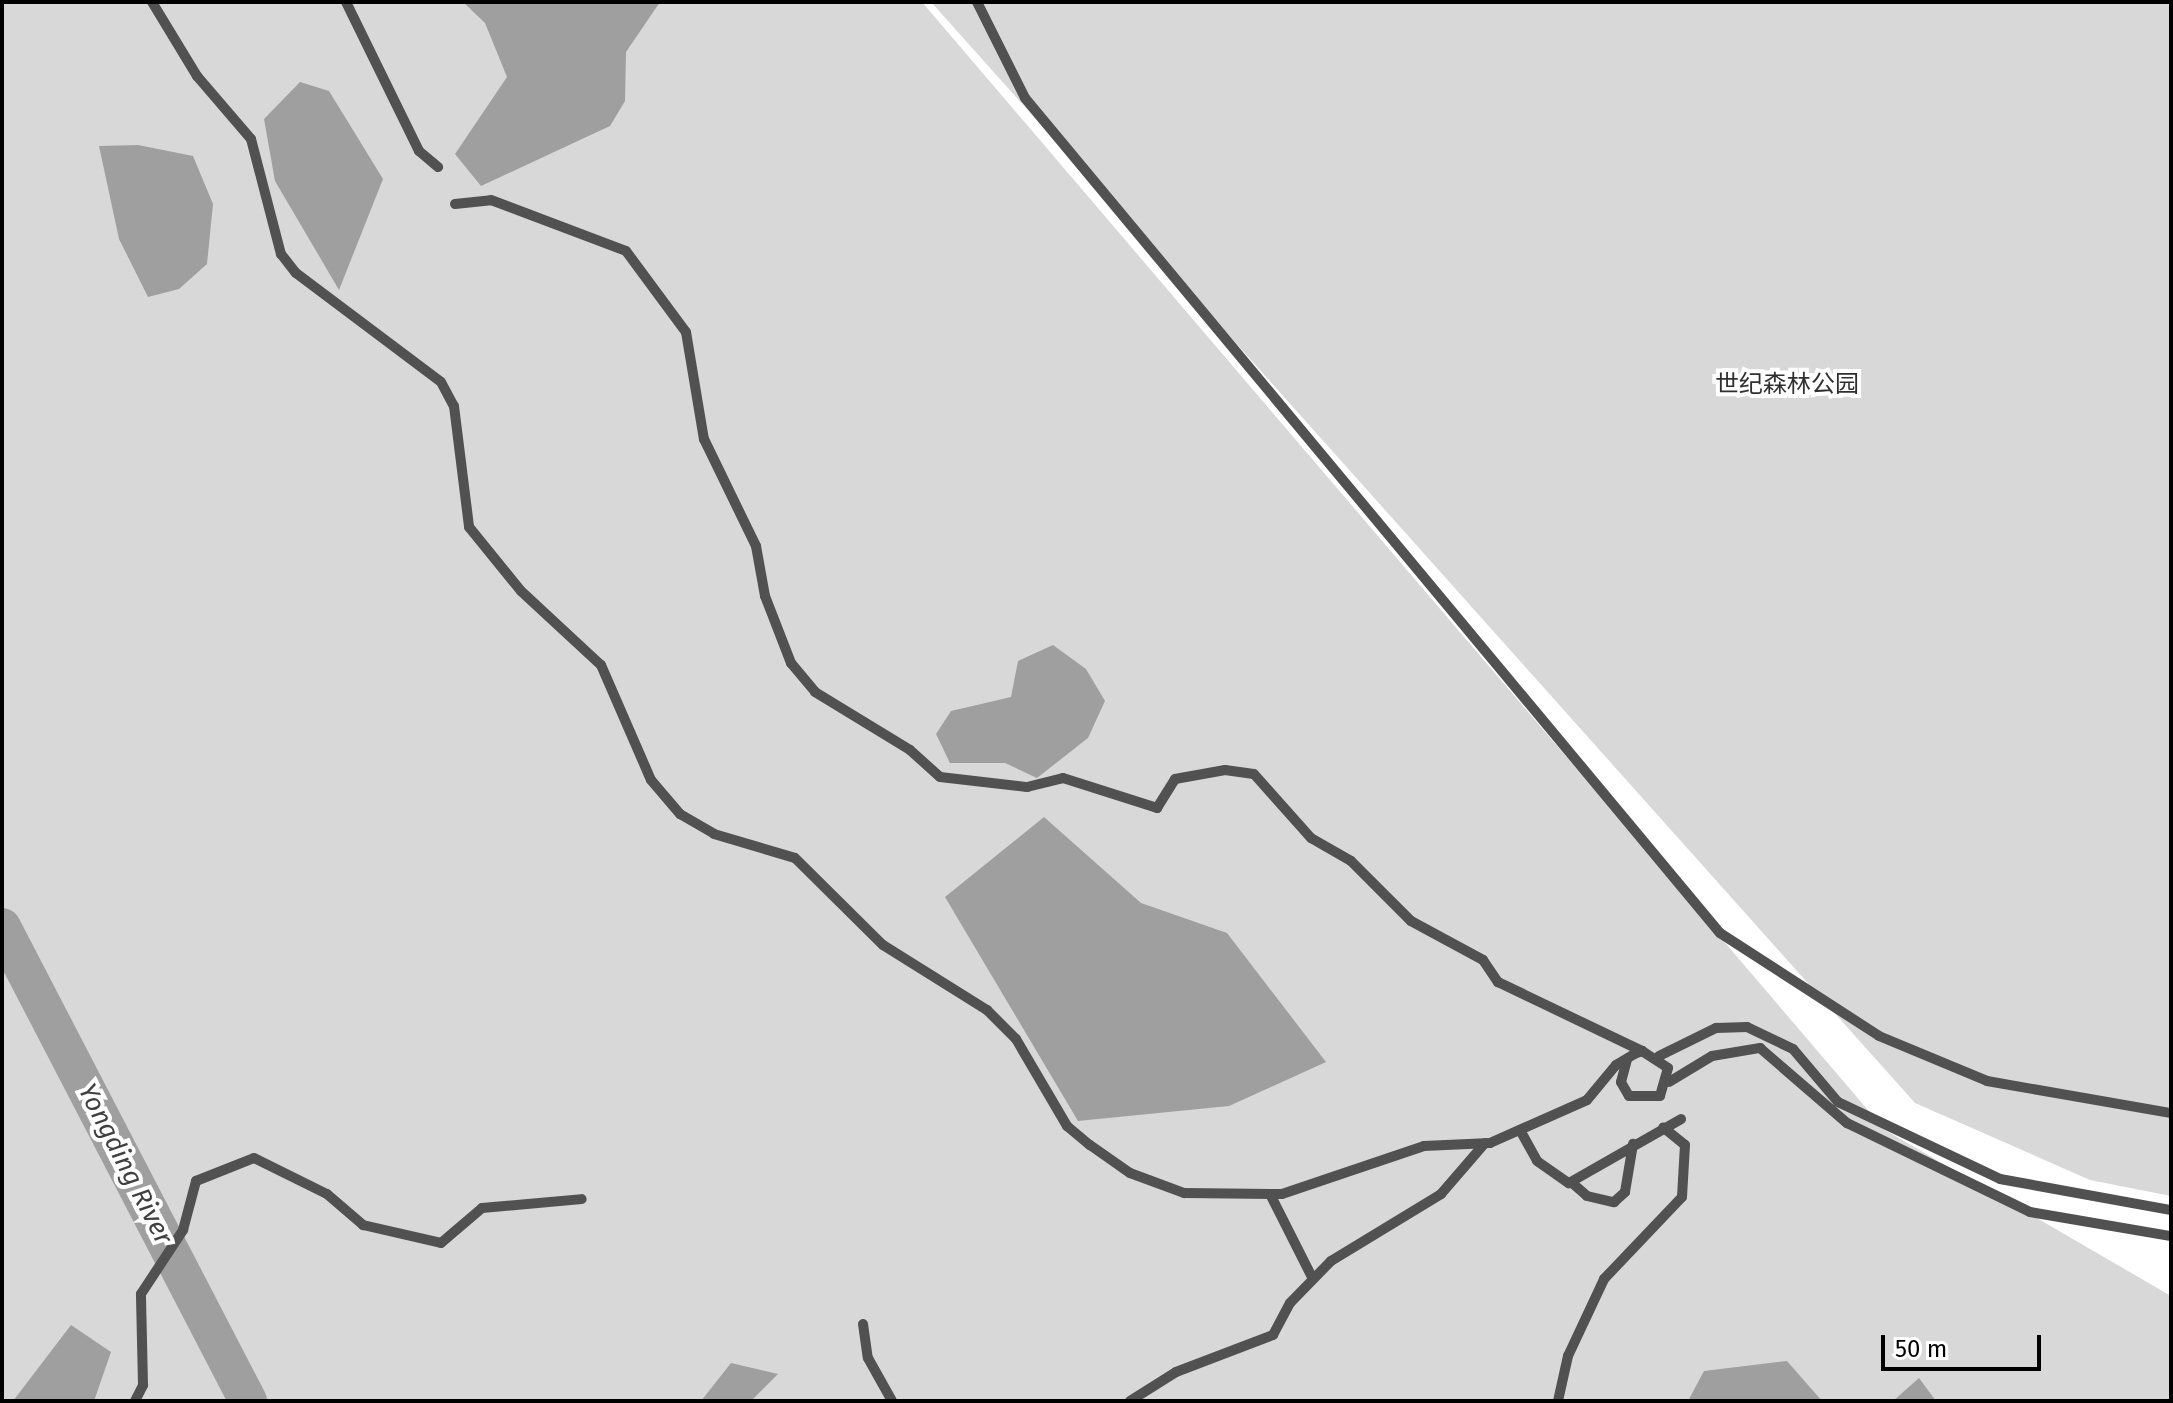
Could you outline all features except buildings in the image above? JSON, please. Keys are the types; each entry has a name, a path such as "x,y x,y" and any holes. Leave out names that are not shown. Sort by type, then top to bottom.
{"lane":[{"path":"152,2 197,76 251,139 281,254 441,382 454,406 469,527 521,591 601,665 651,780 680,814 714,834 795,858 883,945 987,1010 1016,1039 1067,1126 1130,1173 1184,1193 1270,1194 1424,1146 1485,1143 1587,1100 1627,1059 1642,1051"},
{"path":"346,2 419,151 438,167"},
{"path":"977,2 1025,98 1720,933 1879,1036 1987,1081 2171,1113"},
{"path":"455,204 491,200 626,251 686,332 704,439 756,546 765,596 791,663 815,692 954,780 1027,787 1063,778 1157,808 1175,779 1225,770 1254,774 1311,838 1351,861 1411,921 1483,960 1498,982 1642,1051 1659,1056 1716,1028 1747,1027 1793,1049 1838,1102 2000,1179 2171,1210"},
{"path":"1627,1059 1621,1082 1629,1096 1653,1100 1669,1082 1712,1056 1760,1048 1847,1123 2030,1212 2171,1236"},
{"path":"1659,1056 1669,1082"},
{"path":"1571,1182 1681,1119"},
{"path":"1558,1401 1568,1356 1604,1279 1682,1197 1685,1145 1663,1127"},
{"path":"1520,1130 1537,1161 1587,1196 1614,1202 1625,1192 1633,1144"},
{"path":"1130,1401 1176,1372 1273,1335 1313,1279 1331,1261 1441,1194 1485,1143"},
{"path":"135,1401 143,1385 141,1294 183,1230 196,1181 254,1158 327,1194 363,1225 441,1243 482,1208 582,1199"},
{"path":"1270,1194 1313,1279"},
{"path":"863,1324 868,1358 892,1401"}],"green space":[{"path":"2,2 922,2 1885,1130 2171,1296 2171,1401 2,1401"},
{"name":"世纪森林公园","path":"931,2 2171,2 2171,1196 2090,1180 1915,1103"}],"shaded area":[{"path":"463,2 660,2 626,52 625,101 610,126 481,186 455,154 507,77 485,23"},
{"path":"300,82 329,91 383,179 339,290 275,181 264,119"},
{"path":"138,145 193,156 213,204 207,264 179,289 148,297 119,239 99,146"},
{"path":"1053,645 1086,669 1105,701 1088,738 1037,778 1005,763 950,763 936,734 951,711 1011,697 1018,661"},
{"path":"1044,817 1141,903 1227,933 1326,1062 1229,1106 1078,1121 945,897"},
{"path":"71,1325 111,1352 94,1401 13,1401"},
{"path":"1787,1361 1822,1401 1688,1401 1704,1371"},
{"path":"731,1363 778,1374 751,1401 701,1401"},
{"path":"1919,1378 1936,1401 1893,1401"}],"waterway":[{"name":"Yongding River","path":"2,927 248,1401"}]}
